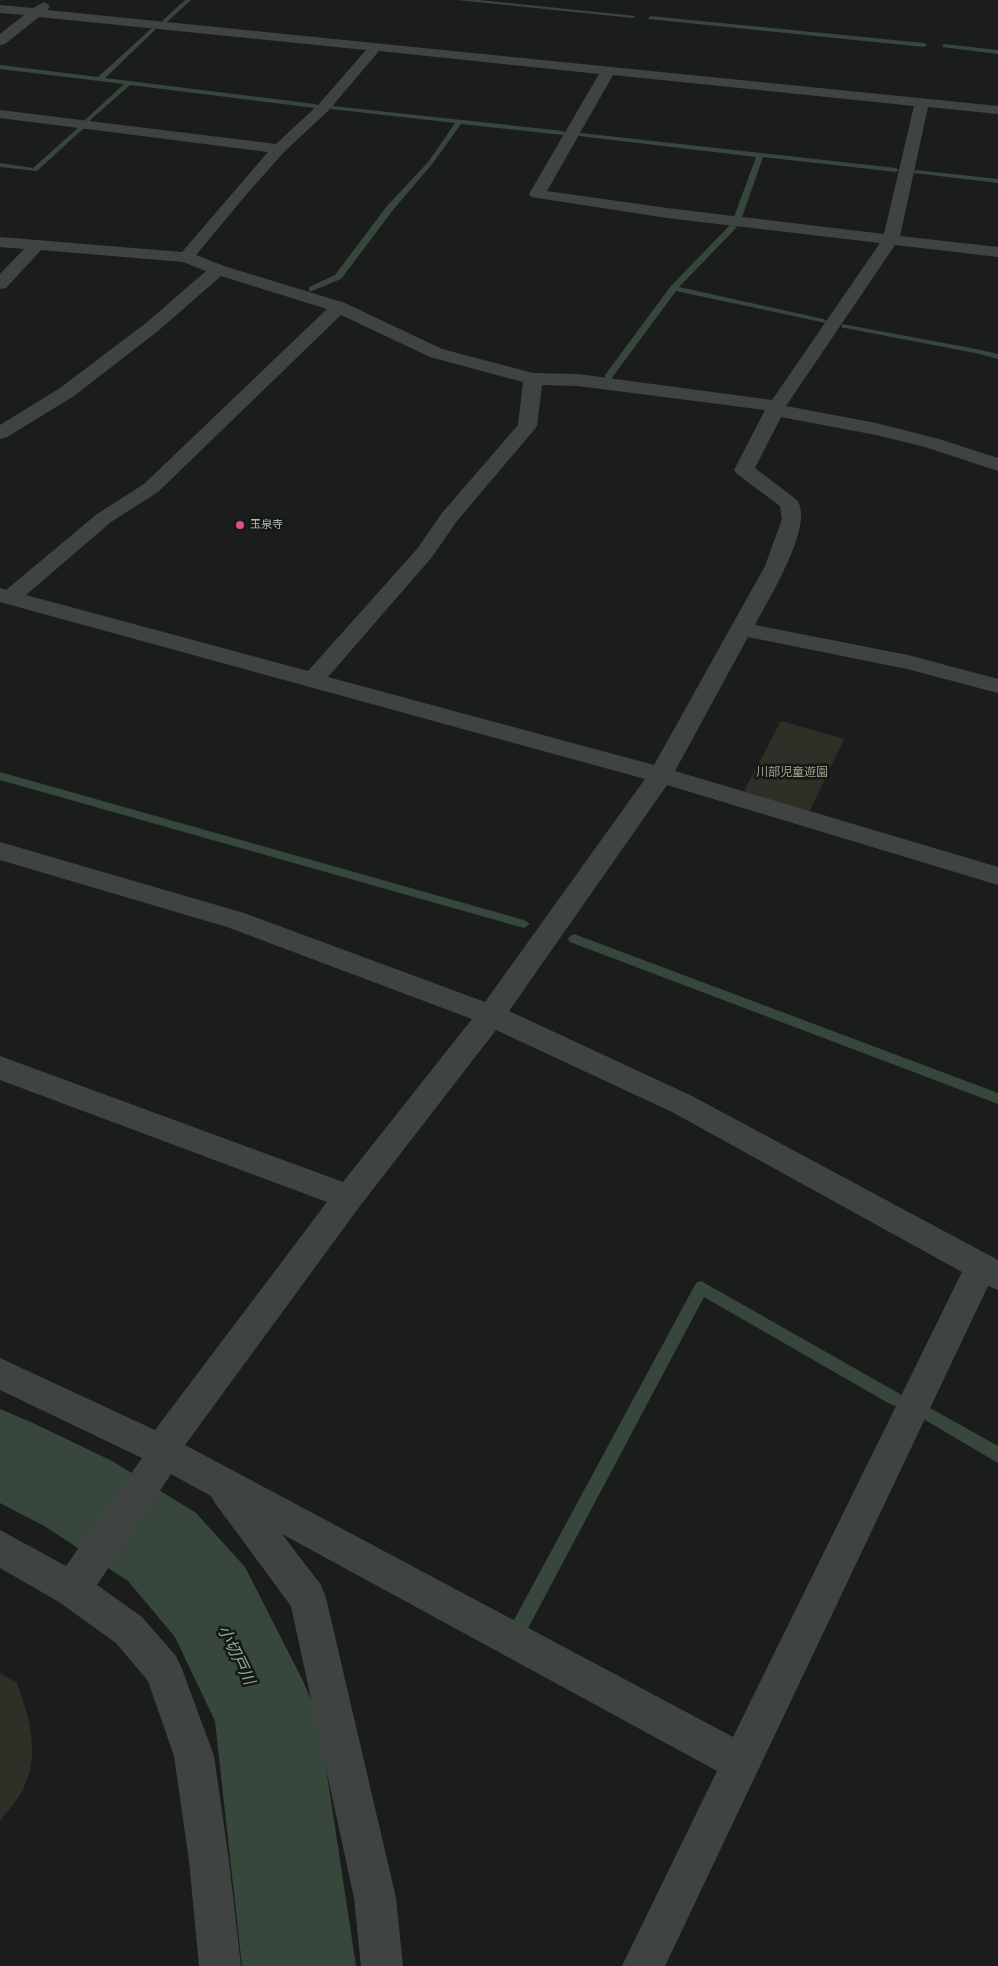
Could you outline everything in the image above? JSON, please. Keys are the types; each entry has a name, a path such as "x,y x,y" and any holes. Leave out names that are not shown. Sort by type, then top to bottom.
{"street":[{"path":"0,41 51,0"},
{"path":"0,9 998,110"},
{"path":"186,257 238,193 279,149 324,107 376,47"},
{"path":"608,71 537,194 667,213 998,252"},
{"path":"81,1575 158,1460 349,1197 491,1014 661,774 776,566 792,519 790,504 744,470 776,408 891,239 922,103"},
{"path":"0,114 279,149"},
{"path":"0,242 186,257 218,270 339,307 436,353 533,379 578,380 776,408 932,443 998,464"},
{"path":"0,284 37,245"},
{"path":"0,433 66,392 152,327 218,270"},
{"path":"5,597 104,518 151,488 339,307"},
{"path":"314,680 425,553 448,517 527,426 533,379"},
{"path":"5,597 661,774 998,876"},
{"path":"742,629 908,662 998,686"},
{"path":"0,851 235,920 491,1014 682,1104 990,1272 642,1966"},
{"path":"0,1068 349,1197"},
{"path":"0,1373 158,1460 222,1484 742,1764"},
{"path":"222,1484 308,1598 375,1898 382,1966"},
{"path":"0,1548 81,1575 163,1669 194,1756 209,1861 220,1966"}],"green space":[{"name":"川部児童遊園","path":"781,721 844,739 809,812 744,791"},
{"path":"0,1673 17,1683 26,1709 32,1749 31,1763 23,1789 0,1821"}],"shaded area":[{"path":"0,1424 128,1489 93,1537 0,1487"}],"waterway":[{"path":"165,21 188,0"},
{"path":"460,0 633,16"},
{"path":"650,18 924,45"},
{"path":"100,79 153,29"},
{"path":"944,46 998,52"},
{"path":"0,67 315,106"},
{"path":"88,120 129,83"},
{"path":"333,108 563,133"},
{"path":"312,289 338,277 390,208 431,162 459,122"},
{"path":"0,165 35,170 81,128"},
{"path":"581,135 896,170"},
{"path":"738,217 760,155"},
{"path":"916,172 998,181"},
{"path":"674,288 733,227"},
{"path":"608,377 674,288"},
{"path":"674,288 823,321"},
{"path":"845,326 976,351 998,357"},
{"path":"0,776 524,924"},
{"path":"574,939 998,1099"},
{"path":"520,1626 701,1288 895,1399"},
{"path":"930,1415 998,1455"},
{"name":"小切戸川","path":"0,1454 79,1494 162,1547 210,1602 266,1715 299,1966"}],"place":[{"name":"玉泉寺","path":"240,525"}]}
